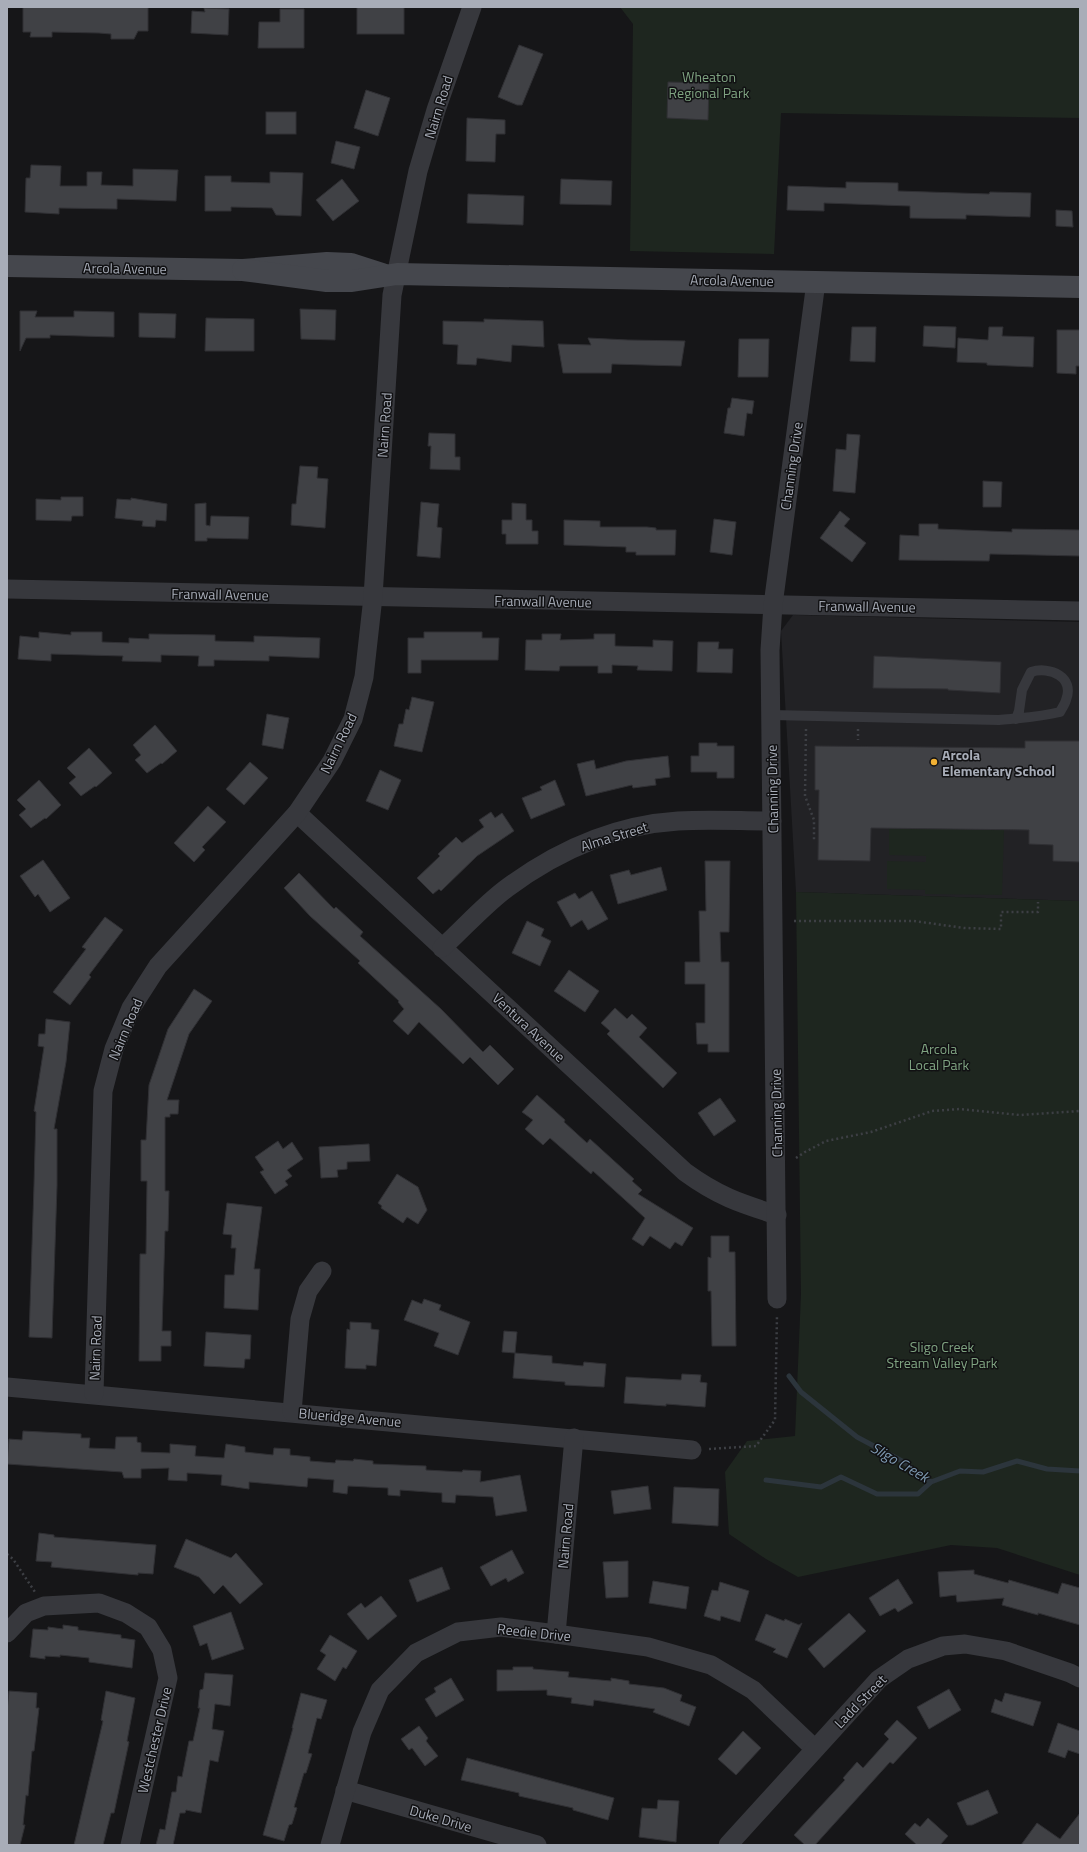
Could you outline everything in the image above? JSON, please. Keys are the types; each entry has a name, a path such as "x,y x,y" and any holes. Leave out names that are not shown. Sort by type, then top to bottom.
{"street":[{"name":"Nairn Road","path":"94,1394 103,1091 114,1049 131,1008 158,966 297,813 332,761 353,719 364,677 373,598 392,295 391,274 418,171 436,110 472,7"},
{"name":"Arcola Avenue","path":"7,266 243,270 327,263 351,264 391,274 1080,287"},
{"name":"Channing Drive","path":"777,1299 770,650 773,605 816,282"},
{"name":"Franwall Avenue","path":"7,589 373,598 1080,611"},
{"name":"Ventura Avenue","path":"297,813 686,1172 707,1188 735,1202 777,1214"},
{"name":"Alma Street","path":"442,948 506,888 550,860 591,840 634,827 677,821 772,821"},
{"path":"292,1412 300,1319 308,1291 322,1271"},
{"name":"Blueridge Avenue","path":"7,1387 292,1412 692,1450"},
{"name":"Nairn Road","path":"556,1634 574,1438"},
{"name":"Westchester Drive","path":"7,1633 26,1613 44,1606 99,1603 126,1613 148,1627 162,1650 168,1678 130,1845"},
{"name":"Reedie Drive","path":"330,1845 362,1732 380,1690 416,1653 458,1632 501,1627 556,1634 648,1647 711,1665 752,1690 815,1749"},
{"name":"Ladd Street","path":"728,1845 879,1679 908,1659 944,1646 966,1644 1006,1651 1070,1673 1080,1678"},
{"name":"Duke Drive","path":"345,1790 537,1845"}],"lane":[{"path":"771,715 999,720 1016,719 1043,716 1060,712 1067,699 1067,685 1062,676 1053,671 1042,669 1031,672 1022,690 1016,719"}],"path":[{"path":"806,716 805,796 814,820 814,841"},
{"path":"858,729 858,740"},
{"path":"794,921 914,920 964,928 1001,929 1001,912 1038,912 1038,902"},
{"path":"796,1158 826,1142 871,1132 932,1111 960,1109 1027,1115 1080,1111"},
{"path":"692,1450 756,1446 775,1420 777,1299"},
{"path":"7,1554 13,1559 44,1606"}],"shaded area":[{"name":"Arcola Elementary School","path":"793,615 1080,622 1080,901 796,892 781,631"}],"green space":[{"name":"Wheaton Regional Park","path":"620,7 1080,7 1080,118 781,113 774,254 630,251 633,24"},
{"path":"889,828 1004,830 1002,895 925,894 925,890 887,889 887,861 926,862 926,856 889,855"},
{"path":"796,892 1080,901 1080,1575 997,1548 951,1545 798,1577 766,1559 729,1534 725,1472 747,1441 795,1436 801,1294"}],"building":[{"path":"23,7 148,7 148,31 138,31 134,39 111,39 111,34 52,32 52,37 30,37 31,32 23,32"},
{"path":"357,7 404,7 404,34 357,34"},
{"path":"204,8 229,9 228,35 191,33 192,11 205,12"},
{"path":"280,9 304,9 304,48 258,48 259,22 280,22"},
{"path":"519,45 543,54 522,105 517,105 498,97"},
{"path":"668,82 709,83 708,120 667,118"},
{"path":"366,90 390,98 378,136 354,128"},
{"path":"266,112 296,112 296,134 266,134"},
{"path":"467,118 505,120 505,134 496,134 495,162 466,161"},
{"path":"336,141 360,147 354,169 331,163"},
{"path":"31,165 61,166 60,186 87,186 87,172 102,172 101,185 133,186 133,169 178,170 176,201 117,199 117,209 59,208 59,214 25,212 26,178 30,178"},
{"path":"270,172 303,173 301,216 276,215 272,208 231,207 231,211 205,211 205,176 231,176 231,182 270,183"},
{"path":"342,179 359,201 333,221 316,200"},
{"path":"561,179 612,181 611,205 560,204"},
{"path":"846,182 898,183 898,191 989,194 990,192 1031,193 1030,217 966,215 966,219 910,218 910,206 824,203 824,211 787,210 788,186 846,188"},
{"path":"468,194 524,196 523,225 467,223"},
{"path":"1056,210 1072,211 1073,227 1056,226"},
{"path":"300,309 336,310 335,340 301,339"},
{"path":"20,311 37,311 35,317 74,317 74,311 114,312 114,337 50,335 50,338 26,338 20,351"},
{"path":"139,313 176,314 175,338 139,337"},
{"path":"206,318 254,319 254,351 205,351"},
{"path":"484,319 543,321 544,347 512,345 511,362 477,358 476,365 457,364 458,345 443,344 443,321 484,322"},
{"path":"924,326 956,327 955,348 923,346"},
{"path":"852,327 876,327 875,362 850,361"},
{"path":"989,327 1003,327 1002,336 1034,337 1033,367 957,362 958,338 988,340"},
{"path":"1057,330 1080,330 1080,366 1076,366 1076,374 1057,373"},
{"path":"588,338 685,341 681,366 612,364 611,373 563,373 558,344 591,345"},
{"path":"739,339 769,339 768,377 738,377"},
{"path":"732,398 754,401 752,414 747,413 744,436 724,433 728,408 730,408"},
{"path":"429,433 455,434 455,457 460,457 460,470 430,469 431,446 428,446"},
{"path":"847,434 860,435 855,493 833,491 836,449 846,450"},
{"path":"300,466 318,467 317,478 328,479 325,528 291,525 292,504 296,504"},
{"path":"983,481 1002,482 1001,507 983,507"},
{"path":"61,497 83,497 83,516 72,516 71,521 36,520 36,499 61,500"},
{"path":"131,498 167,504 166,521 156,520 155,527 142,526 143,521 115,518 117,499 131,500"},
{"path":"421,502 439,504 437,527 442,528 440,558 417,556"},
{"path":"206,503 206,525 210,526 211,516 249,517 248,539 207,538 207,541 195,541 195,504"},
{"path":"512,503 526,504 526,520 532,520 532,531 538,531 538,544 506,544 506,534 502,534 502,520 512,520"},
{"path":"840,511 850,519 844,526 866,543 852,562 820,538"},
{"path":"714,519 736,522 732,555 710,552"},
{"path":"564,520 600,521 600,527 647,527 656,528 656,530 676,530 675,555 636,555 636,552 626,552 626,547 564,545"},
{"path":"919,524 938,524 938,529 1012,532 1012,529 1080,530 1080,556 990,554 989,561 899,560 900,535 919,536"},
{"path":"39,632 71,635 71,632 102,632 102,642 129,643 129,638 149,639 149,634 215,635 215,641 254,642 254,636 320,638 319,658 269,656 269,661 214,660 214,666 198,666 199,656 161,655 161,662 122,661 123,656 51,654 51,661 18,659 20,636 39,638"},
{"path":"424,632 482,632 482,638 499,638 498,660 421,660 421,673 408,673 408,638 424,638"},
{"path":"542,634 561,634 560,640 594,639 594,634 615,634 615,646 653,647 653,640 673,641 672,671 637,670 638,666 612,665 612,673 598,673 598,666 560,666 559,671 525,670 526,640 542,640"},
{"path":"698,642 719,642 718,649 733,649 732,673 697,672"},
{"path":"874,656 1001,662 1000,693 948,689 873,688"},
{"path":"412,697 434,702 422,752 394,746 399,724 403,724 406,709 409,710"},
{"path":"267,714 289,718 283,749 262,745"},
{"path":"155,725 177,751 162,764 161,763 147,773 135,760 141,755 133,745"},
{"name":"Arcola Elementary School","path":"1025,741 1080,741 1080,862 1053,861 1053,845 1029,844 1029,830 871,828 870,861 818,860 819,790 815,790 815,746 1025,748"},
{"path":"699,743 717,743 717,746 734,746 734,778 717,778 717,772 691,772 691,756 699,756"},
{"path":"89,748 112,773 96,787 95,786 81,796 69,783 76,777 67,768"},
{"path":"668,756 670,777 655,779 656,785 633,788 632,785 586,796 577,764 594,760 596,769 626,761"},
{"path":"250,762 268,778 244,805 226,789"},
{"path":"380,770 401,780 388,810 366,801"},
{"path":"39,780 61,805 46,819 45,818 31,828 19,815 26,809 17,800"},
{"path":"555,780 565,805 531,819 522,798 542,790 540,787"},
{"path":"208,806 226,822 202,847 205,850 194,862 174,843"},
{"path":"491,812 495,818 502,813 514,831 477,856 441,891 439,889 433,894 417,878 440,856 438,854 456,837 462,843 484,827 479,820"},
{"path":"43,860 70,898 50,912 38,894 35,897 20,876"},
{"path":"705,861 730,861 729,932 720,932 721,962 729,962 729,1052 708,1052 708,1044 697,1044 696,1023 705,1023 705,984 685,984 685,962 700,962 699,911 706,911"},
{"path":"661,867 667,890 618,904 610,875 629,870 631,875"},
{"path":"299,873 334,909 336,907 363,932 360,936 441,1009 483,1052 490,1045 514,1069 498,1085 470,1057 463,1064 419,1022 408,1035 393,1021 404,1009 398,1002 399,1001 358,963 360,961 310,916 284,888"},
{"path":"592,891 608,919 588,930 582,920 571,927 557,902 575,893 579,899"},
{"path":"105,917 123,930 89,975 91,977 70,1005 53,992 86,949 82,947"},
{"path":"527,921 544,929 541,936 551,941 540,966 512,953"},
{"path":"569,970 599,991 585,1012 554,991"},
{"path":"194,989 212,1001 189,1034 167,1100 179,1100 178,1114 170,1114 170,1117 165,1117 165,1191 169,1191 168,1231 165,1231 162,1331 171,1331 171,1346 161,1346 161,1361 139,1361 140,1254 146,1254 147,1181 141,1181 141,1140 146,1140 149,1085 168,1029"},
{"path":"615,1008 627,1019 632,1014 647,1028 639,1037 677,1073 663,1088 607,1034 610,1031 601,1023"},
{"path":"46,1019 70,1022 66,1062 54,1129 57,1129 57,1186 52,1338 29,1337 36,1112 34,1111 44,1047 38,1046 39,1034 45,1034"},
{"path":"537,1095 565,1120 564,1122 587,1143 590,1139 634,1179 632,1181 642,1190 638,1194 693,1228 682,1246 675,1242 670,1249 650,1236 643,1246 632,1239 645,1218 593,1171 591,1174 550,1138 543,1145 525,1129 533,1120 522,1112"},
{"path":"720,1098 736,1121 714,1136 698,1113"},
{"path":"278,1141 283,1149 292,1142 303,1159 287,1170 292,1176 285,1181 288,1185 275,1194 260,1172 264,1170 255,1157"},
{"path":"369,1144 370,1161 347,1162 347,1169 337,1170 338,1177 321,1178 319,1147"},
{"path":"397,1174 418,1187 427,1210 418,1224 407,1217 403,1223 381,1208 382,1206 378,1203"},
{"path":"227,1203 262,1207 254,1269 260,1269 258,1310 224,1308 225,1275 234,1275 236,1248 231,1248 232,1235 223,1234"},
{"path":"711,1236 729,1236 729,1252 735,1252 736,1346 712,1346 711,1291 708,1291 708,1257 711,1258"},
{"path":"424,1299 441,1305 439,1310 470,1322 458,1355 434,1346 439,1333 404,1320 412,1300 422,1304"},
{"path":"350,1322 371,1323 371,1329 379,1330 376,1366 366,1365 366,1369 345,1368 347,1329 350,1330"},
{"path":"504,1331 517,1332 515,1353 502,1352"},
{"path":"206,1332 251,1335 250,1359 245,1359 244,1368 204,1366"},
{"path":"515,1353 552,1356 552,1363 583,1366 584,1362 606,1364 604,1387 565,1385 565,1382 513,1378"},
{"path":"682,1374 701,1375 700,1382 707,1383 705,1407 624,1403 626,1377 681,1380"},
{"path":"23,1431 81,1434 81,1438 90,1438 89,1448 115,1449 116,1437 137,1437 137,1442 141,1443 141,1452 170,1453 170,1444 196,1446 195,1456 224,1458 226,1444 245,1447 245,1452 273,1455 274,1448 290,1449 290,1455 310,1457 310,1461 335,1463 336,1460 353,1461 354,1459 373,1461 373,1464 426,1466 426,1470 462,1472 463,1470 481,1471 480,1482 520,1475 527,1511 496,1516 493,1497 456,1495 455,1503 442,1502 442,1493 400,1490 400,1496 388,1495 388,1488 348,1486 347,1494 333,1492 334,1480 308,1478 307,1487 249,1482 249,1489 221,1485 222,1475 187,1473 187,1481 168,1480 169,1468 141,1469 141,1478 124,1478 122,1472 7,1464 9,1439 22,1440"},
{"path":"648,1486 651,1509 614,1514 611,1491"},
{"path":"674,1487 719,1489 718,1526 672,1523"},
{"path":"39,1533 54,1535 54,1537 156,1545 153,1574 138,1573 138,1575 51,1567 52,1562 36,1561"},
{"path":"186,1539 231,1558 236,1553 263,1584 240,1604 223,1585 214,1594 199,1577 174,1567"},
{"path":"512,1550 524,1573 508,1582 506,1578 491,1586 480,1567"},
{"path":"628,1561 628,1597 606,1598 603,1562"},
{"path":"442,1567 450,1589 417,1602 409,1580"},
{"path":"974,1570 974,1574 1008,1583 1009,1580 1058,1594 1062,1583 1080,1588 1080,1625 1002,1605 1004,1598 957,1602 956,1595 940,1597 938,1572"},
{"path":"898,1579 913,1603 898,1612 895,1608 880,1616 869,1598"},
{"path":"653,1581 689,1587 686,1609 649,1603"},
{"path":"720,1582 749,1591 740,1622 721,1616 720,1621 704,1616 712,1590 718,1591"},
{"path":"381,1596 397,1616 368,1640 347,1614 361,1603 365,1608"},
{"path":"231,1612 244,1649 212,1660 207,1643 200,1646 193,1626"},
{"path":"849,1613 866,1631 824,1668 808,1649"},
{"path":"766,1614 784,1621 785,1619 799,1625 802,1623 787,1658 773,1652 776,1649 755,1640"},
{"path":"63,1625 78,1627 78,1630 121,1635 121,1638 135,1640 132,1668 89,1662 89,1658 60,1655 60,1657 45,1656 45,1659 30,1657 33,1629 48,1630 48,1627 63,1629"},
{"path":"330,1635 357,1651 346,1669 343,1667 335,1681 317,1669 326,1655 320,1651"},
{"path":"513,1667 533,1667 533,1669 569,1672 568,1677 611,1681 611,1678 629,1681 629,1684 664,1688 682,1695 680,1701 696,1707 689,1726 653,1712 655,1709 594,1700 593,1706 571,1703 572,1698 547,1695 547,1690 497,1691 497,1670 513,1670"},
{"path":"205,1673 233,1675 230,1706 215,1704 212,1729 224,1731 218,1762 210,1760 201,1813 186,1810 185,1813 180,1813 173,1845 156,1845 160,1829 165,1830 172,1792 176,1792 178,1776 182,1777 189,1741 193,1741 200,1708 198,1708 200,1690 203,1689"},
{"path":"451,1678 464,1700 436,1717 425,1699 436,1692 434,1688"},
{"path":"949,1689 961,1710 929,1729 917,1707"},
{"path":"9,1691 37,1693 36,1708 39,1708 34,1751 32,1751 28,1796 26,1795 23,1825 25,1825 20,1845 7,1845 7,1711"},
{"path":"106,1691 135,1698 127,1741 129,1742 114,1813 111,1813 103,1845 74,1845 103,1721 101,1720"},
{"path":"301,1693 327,1700 321,1719 317,1718 308,1753 312,1754 306,1773 304,1773 294,1807 297,1808 292,1824 289,1825 284,1841 263,1835 293,1728"},
{"path":"1005,1693 1041,1702 1033,1726 991,1712 995,1699 1002,1702"},
{"path":"897,1720 917,1738 893,1764 890,1762 815,1845 805,1845 794,1835 845,1780 843,1778 857,1762 863,1768 889,1739 884,1734"},
{"path":"1058,1723 1080,1731 1080,1754 1068,1750 1065,1758 1048,1752"},
{"path":"419,1726 428,1738 426,1741 438,1756 425,1766 412,1748 409,1750 401,1739"},
{"path":"743,1731 761,1748 736,1775 718,1759"},
{"path":"467,1758 614,1798 608,1820 573,1810 573,1808 519,1796 519,1793 461,1780"},
{"path":"988,1790 998,1813 972,1825 967,1825 957,1803"},
{"path":"658,1800 679,1801 676,1842 639,1837 642,1808 657,1809"},
{"path":"1080,1813 1080,1845 1021,1845 1037,1823 1060,1839"},
{"path":"928,1818 948,1836 940,1845 917,1845 905,1834 915,1823 920,1827"}],"waterway":[{"name":"Sligo Creek","path":"789,1376 801,1392 857,1437 902,1461 931,1482 960,1471 983,1472 1017,1461 1047,1469 1080,1471"},
{"path":"766,1480 821,1487 841,1477 877,1494 918,1494 931,1482"}],"place":[{"name":"Arcola Elementary School","path":"934,762"}],"park label":[{"name":"Arcola Local Park","path":"939,1056"},
{"name":"Sligo Creek Stream Valley Park","path":"942,1354"}]}
